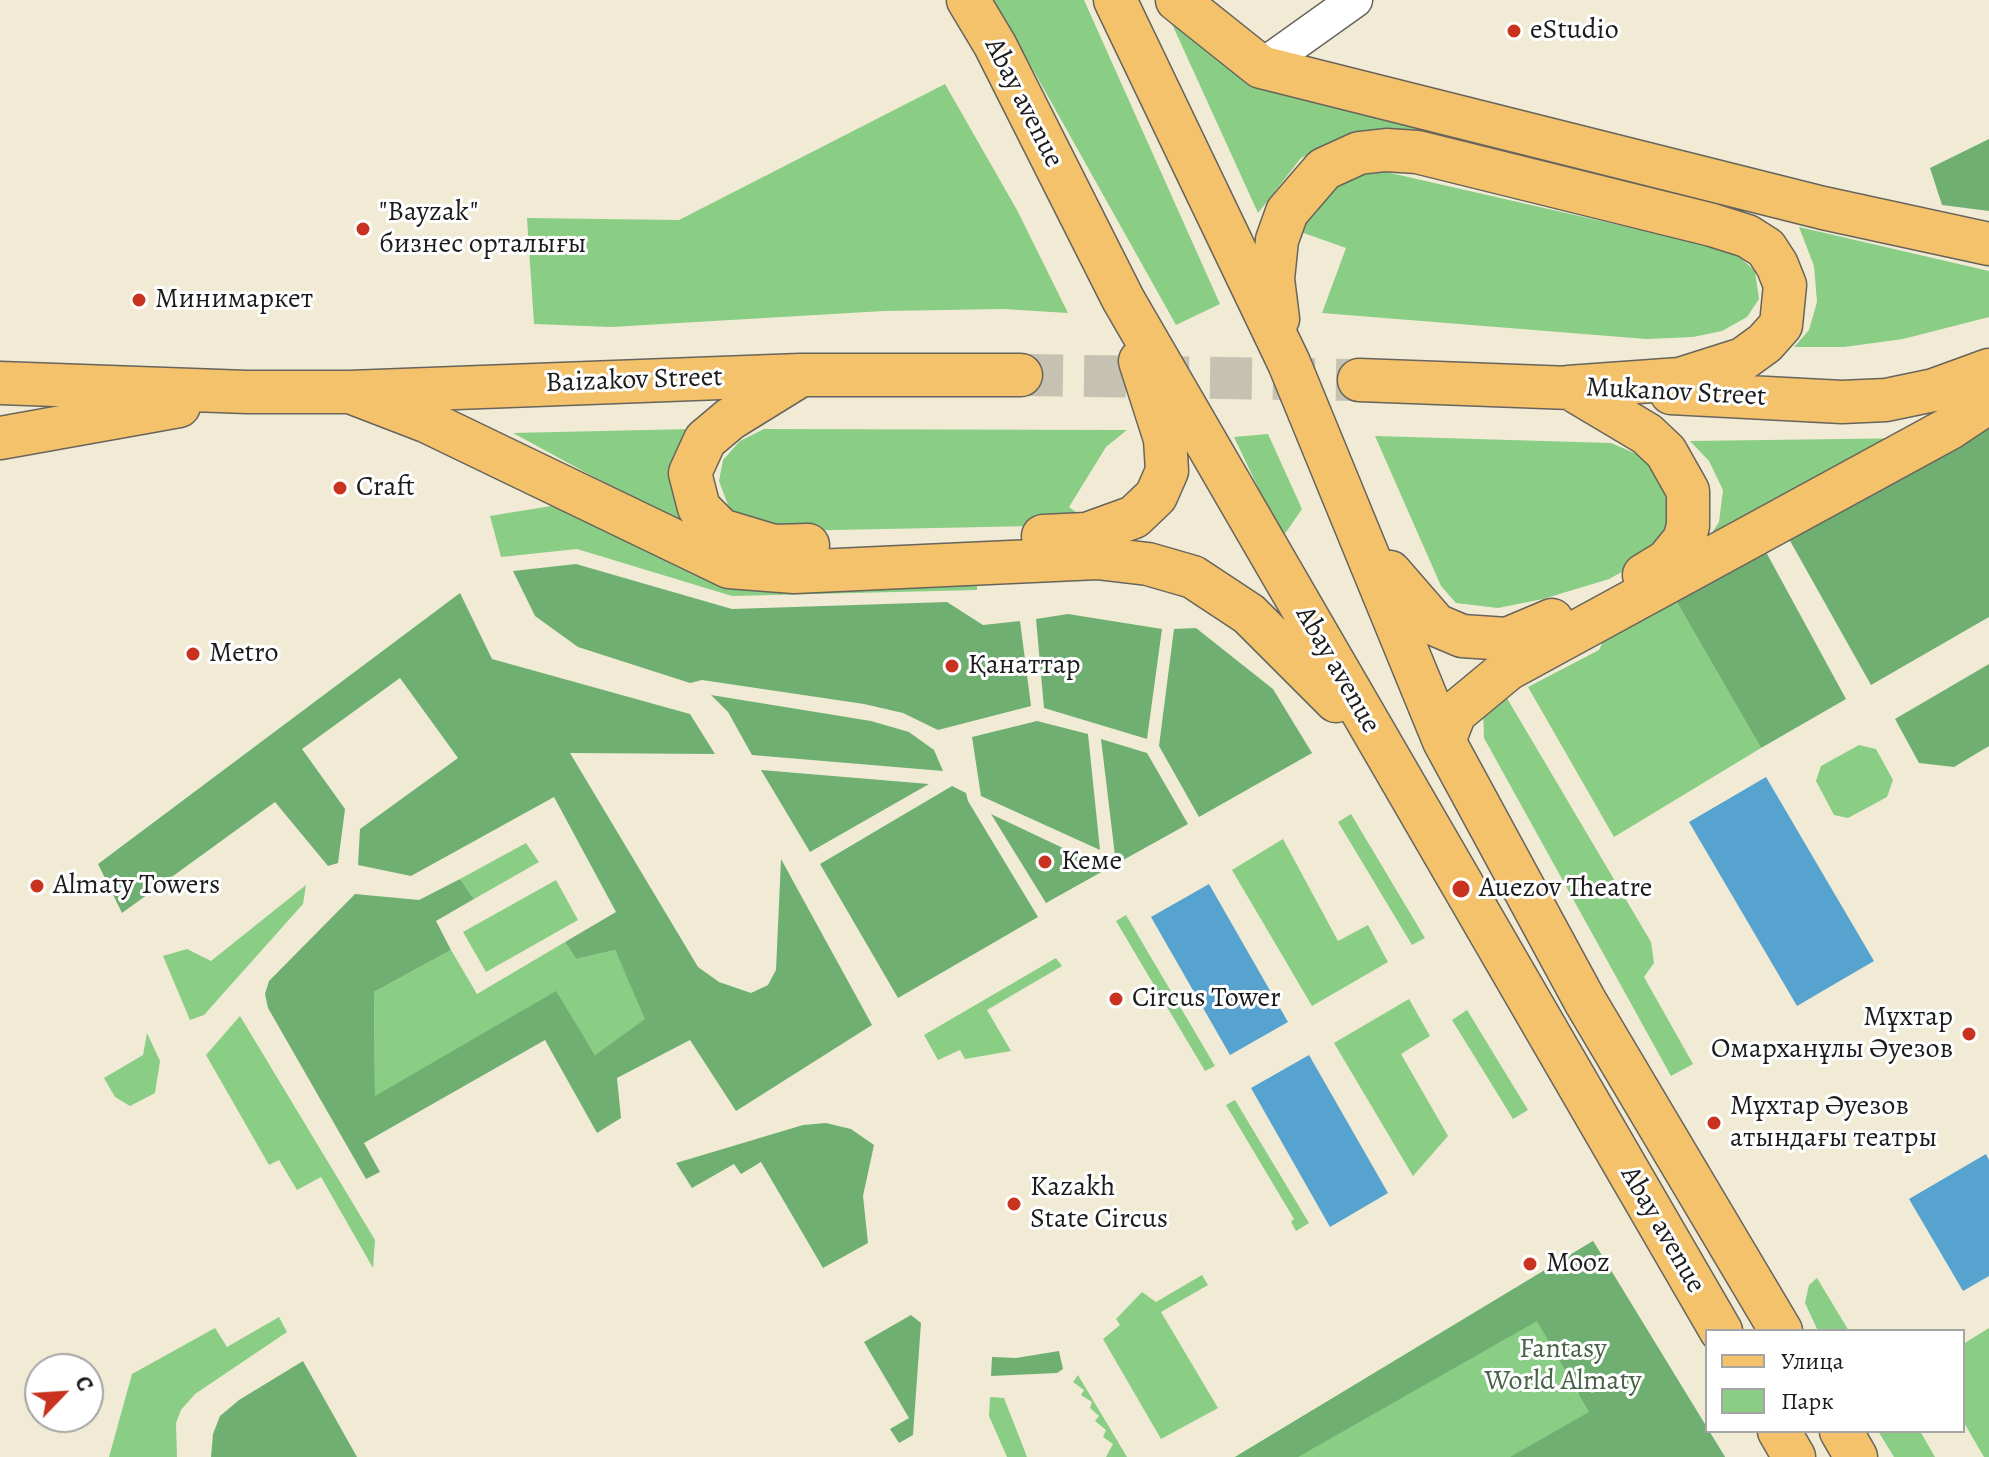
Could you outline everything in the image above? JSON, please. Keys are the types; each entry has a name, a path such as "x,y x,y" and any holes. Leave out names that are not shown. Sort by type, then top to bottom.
{"main road":[{"name":"Abay avenue","path":"968,0 995,45 1123,299 1720,1329"},
{"name":"Abay avenue","path":"1115,0 1289,363 1444,741 1585,1001 1780,1329"},
{"path":"1177,0 1261,67 1823,208 1989,244"},
{"path":"1289,363 1273,279 1282,226 1287,212 1311,181 1324,169 1359,153 1417,152 1712,225 1747,236 1766,248 1777,265 1785,285 1781,325 1765,343 1743,359 1680,379 1568,387"},
{"path":"800,375 730,419 705,440 690,473 699,508 721,530 774,546 1087,534 1134,517 1156,496 1167,471 1165,439 1123,299"},
{"name":"Mukanov Street","path":"1359,380 1568,387 1842,402 1886,400 1934,390 1989,370"},
{"name":"Baizakov Street","path":"0,383 247,392 350,392 800,375 1021,375"},
{"path":"1348,502 1390,572 1417,607 1436,625 1475,640 1507,639 1525,634 1655,569 1678,550 1688,526 1688,491 1682,476 1666,452 1647,434 1568,387"},
{"name":"Baizakov Street","path":"0,438 95,423 247,392"},
{"path":"350,392 428,422 729,567 794,572 1097,558 1148,564 1193,577 1249,614 1377,739"},
{"path":"1444,741 1455,713 1508,669 1950,428 1989,402"},
{"path":"1780,1433 1794,1457"},
{"path":"1842,1433 1856,1457"}],"street":[{"path":"1261,67 1355,0"}],"green space":[{"path":"994,0 1084,0 1220,304 1176,325"},
{"path":"1172,24 1204,48 1449,135 1398,133 1322,148 1301,158 1258,213"},
{"path":"945,84 1017,210 1068,313 1003,309 884,311 611,327 534,324 527,218 679,220"},
{"path":"1989,139 1989,211 1942,205 1930,168"},
{"path":"1386,172 1733,251 1755,271 1759,299 1747,317 1722,331 1693,337 1646,339 1322,313 1346,248 1298,231 1319,196 1348,176"},
{"path":"1799,227 1989,271 1989,317 1903,339 1844,347 1794,347 1809,330 1817,302 1814,266"},
{"path":"1989,428 1989,617 1871,685 1789,539"},
{"path":"691,429 688,528 513,433"},
{"path":"764,429 1127,430 1106,447 1069,507 1088,521 1034,526 786,531 744,525 728,505 719,481 723,460 740,441"},
{"path":"1268,434 1302,509 1282,538 1234,437"},
{"path":"1375,436 1611,443 1653,461 1674,490 1675,531 1660,551 1609,579 1543,599 1498,608 1456,603 1441,586"},
{"path":"1917,438 1702,548 1719,522 1723,490 1709,461 1690,441"},
{"path":"551,506 731,578 977,580 977,590 732,596 577,549 501,557 490,516"},
{"path":"1766,552 1846,699 1761,748 1675,599"},
{"path":"576,564 732,609 947,602 983,625 1020,621 1031,706 938,730 903,713 864,704 702,680 690,683 578,647 535,616 513,571"},
{"path":"460,593 492,659 690,714 715,754 570,753 698,967 719,982 751,993 768,985 776,970 781,859 872,1025 736,1111 690,1040 617,1078 621,1118 597,1133 545,1040 364,1143 380,1172 366,1179 268,1008 265,994 269,981 355,894 419,900 460,879 474,899 436,921 451,950 374,992 375,1096 556,991 595,1055 645,1019 615,950 576,959 565,942 616,912 554,797 411,876 358,865 360,829 458,758 400,678 302,749 345,809 338,863 328,866 275,802 122,913 98,864"},
{"path":"1675,599 1761,748 1614,837 1528,687 1599,650 1606,635"},
{"path":"1068,614 1162,629 1147,739 1044,708 1036,619"},
{"path":"1196,628 1273,689 1312,753 1199,817 1159,746 1174,629"},
{"path":"1989,664 1989,746 1954,767 1919,763 1895,719"},
{"path":"1498,683 1651,942 1654,963 1644,977 1693,1064 1671,1076 1484,738 1483,709"},
{"path":"711,695 871,721 909,732 934,750 943,771 752,755 728,712"},
{"path":"1037,721 1088,734 1100,850 981,796 972,737"},
{"path":"1101,739 1147,753 1188,824 1116,864"},
{"path":"1859,745 1876,749 1893,780 1887,797 1848,818 1834,815 1816,781 1821,766"},
{"path":"761,770 929,784 810,852"},
{"path":"952,786 966,793 1038,917 898,998 820,864"},
{"path":"991,814 1101,866 1105,870 1046,903"},
{"path":"1351,814 1425,938 1412,945 1338,822"},
{"path":"1283,839 1338,941 1368,925 1388,962 1312,1006 1232,870"},
{"path":"526,843 539,862 474,899 460,879"},
{"path":"556,880 578,920 486,972 463,932"},
{"path":"306,885 303,904 204,1015 190,1020 163,956 187,949 211,961"},
{"path":"1126,915 1215,1066 1205,1071 1116,921"},
{"path":"565,942 576,959 615,950 646,1019 595,1055 555,992 375,1097 374,992 451,950 477,994"},
{"path":"1056,958 1062,966 987,1010 1011,1051 965,1059 960,1050 938,1060 924,1035"},
{"path":"1409,999 1430,1036 1401,1054 1448,1136 1413,1176 1334,1043"},
{"path":"1467,1010 1528,1110 1513,1119 1452,1020"},
{"path":"240,1016 375,1240 373,1268 321,1177 297,1190 279,1160 269,1165 206,1055"},
{"path":"147,1033 160,1061 155,1093 130,1106 115,1097 104,1078 143,1055"},
{"path":"1235,1100 1309,1223 1296,1231 1291,1222 1294,1219 1226,1105"},
{"path":"826,1123 851,1129 874,1145 863,1196 868,1243 823,1268 761,1162 741,1174 734,1164 692,1188 676,1163 803,1125"},
{"name":"Fantasy World Almaty","path":"1593,1241 1705,1424 1705,1433 1710,1433 1725,1457 1235,1457"},
{"name":"Fantasy World Almaty","path":"1593,1241 1705,1424 1705,1433 1710,1433 1725,1457 1510,1457 1589,1412 1537,1321 1298,1457 1235,1457"},
{"path":"1202,1275 1208,1285 1161,1312 1218,1408 1161,1439 1103,1339 1120,1325 1116,1319 1142,1292 1156,1302"},
{"path":"1817,1278 1848,1329 1817,1329 1805,1303 1809,1285"},
{"path":"911,1315 921,1323 913,1435 899,1443 890,1429 909,1418 864,1342"},
{"path":"279,1317 287,1332 195,1394 181,1410 176,1423 177,1457 109,1457 132,1374 215,1328 227,1347"},
{"path":"1989,1328 1989,1457 1984,1457 1965,1424 1965,1343"},
{"path":"1059,1351 1063,1369 1057,1373 991,1376 992,1357 1016,1358"},
{"path":"303,1361 357,1457 211,1457 213,1434 220,1416 239,1400"},
{"path":"1078,1375 1127,1457 1106,1457 1113,1444 1103,1437 1106,1430 1095,1421 1099,1416 1090,1408 1092,1402 1081,1395 1084,1390 1073,1382"},
{"path":"990,1397 1004,1398 1027,1457 1007,1457 989,1416"},
{"path":"1879,1433 1921,1433 1935,1457 1894,1457"}],"water":[{"path":"1766,777 1874,961 1797,1006 1689,822"},
{"path":"1209,884 1288,1022 1230,1055 1151,917"},
{"path":"1309,1055 1388,1193 1330,1227 1251,1088"},
{"path":"1986,1154 1989,1160 1989,1276 1963,1291 1909,1199"}],"tunnel":[{"path":"1021,375 1359,380"}],"place":[{"name":"eStudio","path":"1514,31"},
{"name":"\"Bayzak\" бизнес орталығы","path":"363,229"},
{"name":"Минимаркет","path":"139,300"},
{"name":"Craft","path":"340,488"},
{"name":"Metro","path":"193,654"},
{"name":"Қанаттар","path":"952,666"},
{"name":"Кеме","path":"1045,862"},
{"name":"Almaty Towers","path":"37,886"},
{"name":"Auezov Theatre","path":"1461,889"},
{"name":"Circus Tower","path":"1116,999"},
{"name":"Мұхтар Омарханұлы Әуезов","path":"1969,1034"},
{"name":"Мұхтар Әуезов атындағы театры","path":"1714,1123"},
{"name":"Kazakh State Circus","path":"1014,1204"},
{"name":"Mooz","path":"1530,1264"}]}
